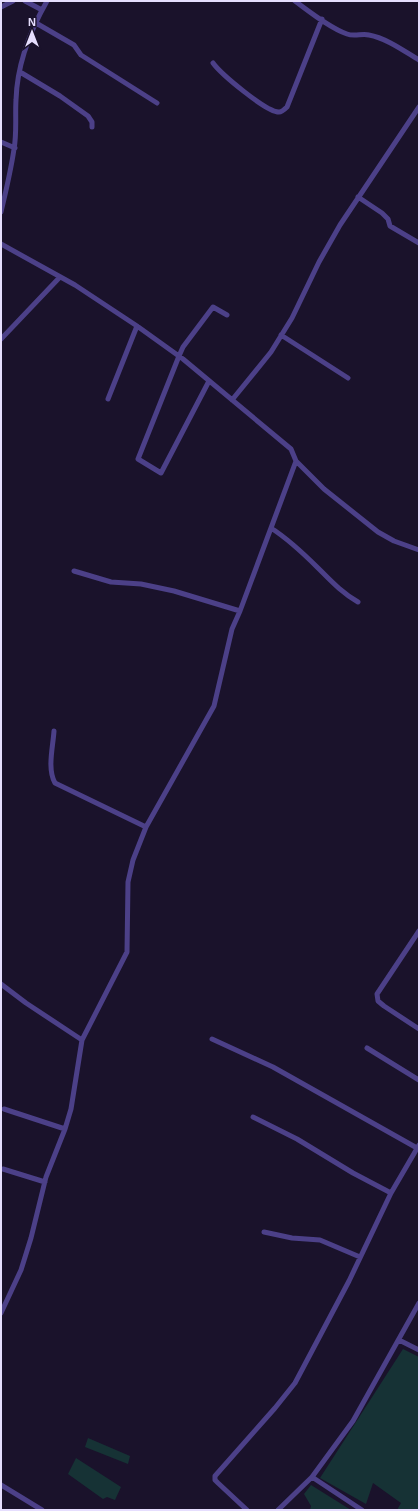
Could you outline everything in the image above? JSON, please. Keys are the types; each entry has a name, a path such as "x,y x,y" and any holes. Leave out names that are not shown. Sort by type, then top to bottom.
{"street":[{"path":"1,7 13,1"},
{"path":"25,1 42,10"},
{"path":"1,212 8,184 14,148 16,98 20,72 29,38 47,1"},
{"path":"295,1 347,34 352,36 370,35 381,39 419,60"},
{"path":"213,63 238,88 272,110 278,112 284,110 287,107 298,81 322,19"},
{"path":"36,23 74,45 81,55 157,103"},
{"path":"20,72 60,96 88,116 92,122 92,127"},
{"path":"232,400 271,352 292,318 328,246 358,197 419,107"},
{"path":"1,142 14,148"},
{"path":"358,197 382,213 388,219 390,226 419,243"},
{"path":"1,244 75,285 179,356 291,449 296,461 324,489 378,532 394,541 419,550"},
{"path":"1,340 60,277"},
{"path":"210,381 161,473 138,459 183,348 213,307 227,315"},
{"path":"108,399 137,326"},
{"path":"281,335 348,378"},
{"path":"1,1313 20,1270 31,1238 45,1182 71,1109 82,1040 127,952 128,882 133,860 146,827 214,706 232,629 296,461"},
{"path":"271,528 283,535 346,595 358,602"},
{"path":"74,571 111,582 141,584 174,591 240,611"},
{"path":"54,731 51,768 52,778 55,783 146,827"},
{"path":"419,931 414,941 377,994 378,1001 384,1006 419,1029"},
{"path":"1,984 26,1003 82,1040"},
{"path":"212,1039 273,1067 418,1147 391,1193 295,1383 276,1408 215,1476 215,1480 247,1510"},
{"path":"367,1048 419,1080"},
{"path":"4,1109 65,1129"},
{"path":"253,1118 297,1140 353,1173 391,1193"},
{"path":"3,1169 45,1182"},
{"path":"264,1232 292,1238 320,1240 360,1257"},
{"path":"278,1510 312,1477 353,1421 419,1302"},
{"path":"399,1340 419,1350"},
{"path":"312,1477 362,1510"},
{"path":"1,1485 42,1510"}],"green space":[{"path":"403,1349 419,1357 419,1510 397,1510 401,1503 373,1483 366,1504 320,1478"},
{"path":"88,1438 130,1456 128,1464 85,1447"},
{"path":"76,1458 121,1487 115,1500 107,1497 103,1499 68,1474"},
{"path":"311,1485 351,1510 310,1510 311,1506 304,1494"}]}
